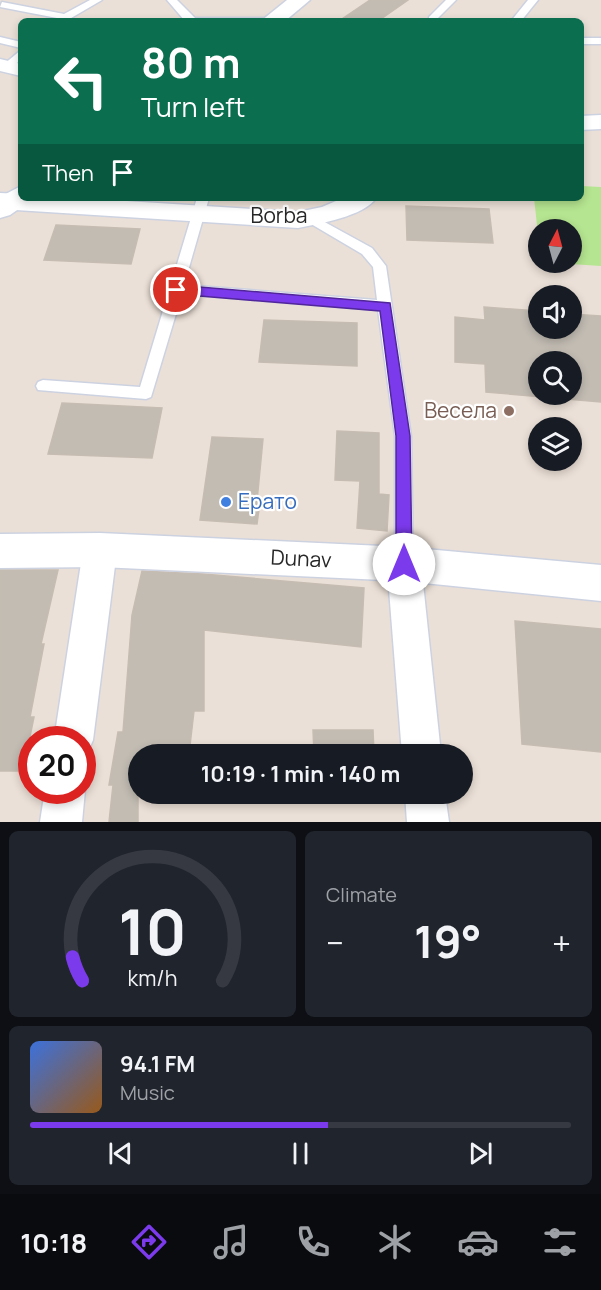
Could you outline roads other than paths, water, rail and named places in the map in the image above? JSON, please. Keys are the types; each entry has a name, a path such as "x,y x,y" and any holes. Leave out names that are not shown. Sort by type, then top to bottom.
{"street":[{"path":"276,18 300,0"},
{"path":"584,123 601,122"},
{"name":"Borba","path":"8,202 201,206 310,218 356,201"},
{"path":"74,726 100,550"},
{"name":"Dunav","path":"0,551 100,550 404,564 601,583"},
{"path":"404,564 421,744"},
{"path":"61,822 63,804"},
{"path":"426,804 428,822"}],"lane":[{"path":"61,18 78,0"},
{"path":"63,18 97,0"},
{"path":"172,0 188,18"},
{"path":"433,18 451,0"},
{"path":"518,18 533,0"},
{"path":"2,5 51,18"},
{"path":"0,40 18,44"},
{"path":"584,40 601,41"},
{"path":"43,386 146,393 201,206"},
{"path":"310,218 367,251 379,266 403,436 404,564"},
{"path":"176,290 385,306"}],"place":[{"name":"Весела","path":"509,411"},
{"name":"Ерато","path":"226,502"}]}
